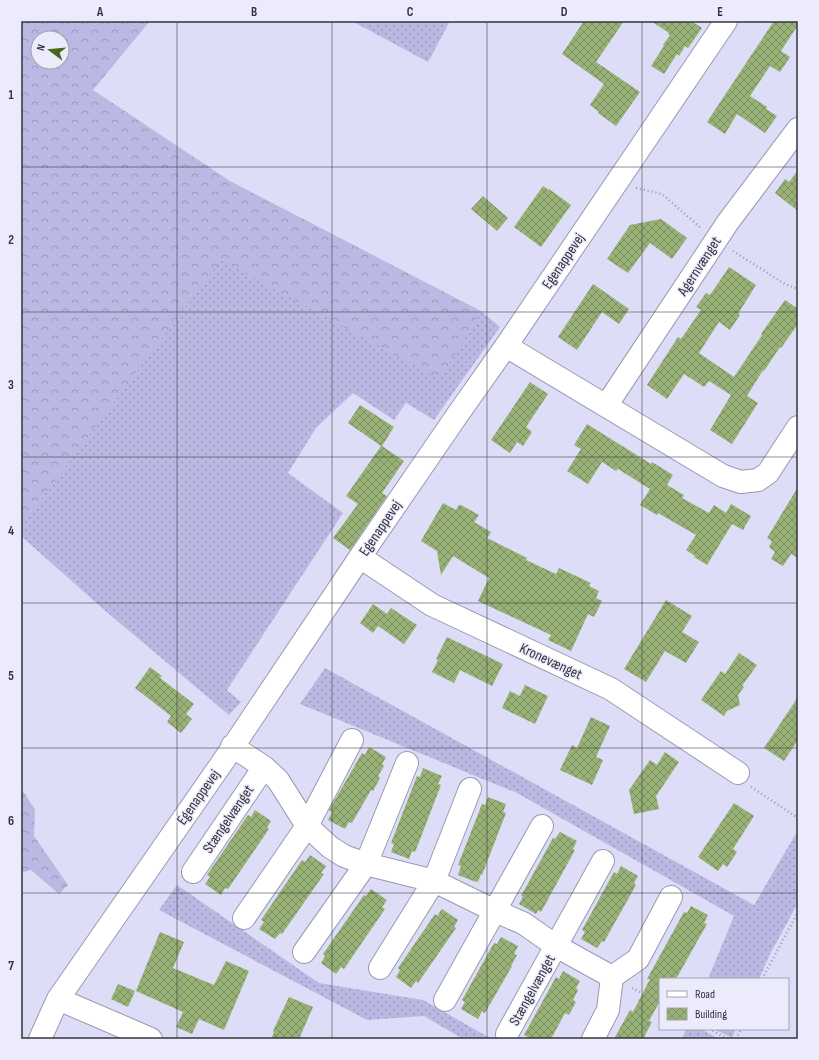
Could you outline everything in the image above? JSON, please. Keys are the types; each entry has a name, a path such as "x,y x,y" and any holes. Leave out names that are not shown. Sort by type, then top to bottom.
{"street":[{"name":"Egenappevej","path":"40,1039 58,999 506,346 726,21"},
{"name":"Agernvænget","path":"606,406 728,222 798,129"},
{"path":"506,346 723,476 741,482 758,480 768,474 798,427"},
{"name":"Kronevænget","path":"360,557 432,604 611,689 738,773"},
{"path":"244,918 307,826 352,740"},
{"name":"Stængelvænget","path":"232,746 264,767 278,780 307,826 330,847 344,856 366,864 434,881 523,923 556,946 612,977"},
{"path":"304,952 366,864 408,763"},
{"name":"Stængelvænget","path":"193,872 264,767"},
{"path":"380,968 434,881 470,789"},
{"path":"445,1000 542,826"},
{"name":"Stængelvænget","path":"508,1034 603,861"},
{"path":"593,1039 608,1010 612,977 638,959 671,897"},
{"path":"58,999 151,1039"}],"path":[{"path":"738,773 752,788 798,818"},
{"path":"763,978 798,912"},
{"path":"793,921 798,923"},
{"path":"612,977 659,1002"},
{"path":"711,1030 728,1039"},
{"path":"736,1039 740,1030"}],"green space":[{"path":"21,21 150,21 93,90 230,181 481,311 440,379 221,260 21,526"},
{"path":"352,21 450,21 428,62"},
{"path":"221,259 440,378 481,311 500,327 434,420 406,403 394,420 353,393 316,428 288,473 343,513 227,690 241,702 229,715 102,608 21,536 21,526 23,523"},
{"path":"325,668 754,905 798,830 798,903 770,954 759,978 708,978 734,916 517,793 300,704"},
{"path":"21,790 35,810 34,836 68,885 59,894 31,870 21,873"},
{"path":"177,885 319,983 423,1000 492,1039 463,1039 424,1016 367,1020 159,910"},
{"path":"686,1030 703,1030 719,1039 682,1039"},
{"path":"716,1030 736,1030 732,1038"}],"building":[{"path":"584,21 624,21 596,62 640,92 616,126 590,105 604,84 562,54"},
{"path":"651,21 691,21 702,28 688,48 685,46 679,56 677,54 664,74 651,66 670,35"},
{"path":"774,21 798,21 798,25 781,51 790,57 780,72 770,66 750,96 767,107 766,109 777,116 765,133 737,114 725,134 707,122"},
{"path":"798,170 798,211 775,193 785,179 789,182"},
{"path":"543,186 571,205 541,247 514,227"},
{"path":"483,196 508,218 497,231 471,209"},
{"path":"661,219 687,238 672,259 650,243 628,273 607,259 630,225"},
{"path":"729,267 756,285 730,330 719,322 699,353 734,377 762,335 761,334 785,300 798,309 798,324 764,371 763,370 747,396 758,403 732,444 710,430 731,395 709,381 704,387 684,374 667,399 647,385 678,337 681,339 701,310 696,307 706,293 710,295"},
{"path":"593,284 629,309 619,324 602,312 577,350 558,337"},
{"path":"530,382 548,394 526,427 532,432 523,446 517,442 510,453 491,440"},
{"path":"360,405 394,427 382,446 404,461 382,493 387,496 350,550 333,538 358,504 346,496 381,446 348,423"},
{"path":"587,424 651,464 652,462 673,475 667,485 684,495 682,498 709,513 714,505 726,513 731,504 751,516 743,530 732,524 707,565 686,550 696,535 658,513 657,515 640,505 650,489 618,469 616,471 602,462 588,484 567,471 581,449 574,445"},
{"path":"798,487 798,558 791,554 783,566 771,559 775,552 769,547 772,541 767,538"},
{"path":"443,503 456,510 459,505 461,505 479,515 474,522 491,532 487,538 527,558 526,560 556,574 559,568 591,583 589,586 599,591 596,598 602,601 594,617 588,614 571,651 548,640 551,635 478,601 489,578 453,556 441,575 437,551 421,541"},
{"path":"666,600 692,616 682,632 699,642 686,663 665,651 646,682 624,669"},
{"path":"373,604 387,614 391,608 417,625 404,644 378,626 373,633 360,623"},
{"path":"447,637 503,664 492,686 460,670 454,683 432,672 438,660 436,659"},
{"path":"739,653 757,665 742,686 744,687 738,695 740,705 727,711 724,716 701,700 721,671 725,674"},
{"path":"150,667 162,676 160,678 194,704 186,714 192,719 181,733 167,722 171,716 135,688"},
{"path":"525,685 548,696 535,724 502,708 510,691 520,696"},
{"path":"798,697 798,740 784,761 764,748"},
{"path":"591,717 610,726 596,757 603,760 592,785 560,770 572,745 577,748"},
{"path":"369,747 386,757 382,764 384,766 378,776 380,778 373,791 371,790 352,823 349,822 345,829 328,820 332,812 329,810 362,753 365,755"},
{"path":"665,752 679,762 656,796 659,809 634,814 629,790 650,760 657,765"},
{"path":"423,768 442,776 438,784 441,785 415,852 412,851 409,859 391,852 394,844 391,843 417,776 420,777"},
{"path":"488,797 506,804 503,812 506,813 482,875 481,874 478,882 476,882 458,875 461,866 458,865 482,804 485,805"},
{"path":"734,803 754,816 733,849 737,852 727,867 723,864 718,871 698,857"},
{"path":"255,810 271,821 267,828 269,829 228,889 225,888 221,895 205,884 210,877 207,875 248,815 251,817"},
{"path":"560,832 577,841 573,849 575,850 541,912 538,910 536,914 519,904 523,897 521,896 553,838 555,839"},
{"path":"310,855 326,866 321,873 324,874 282,934 280,933 275,939 259,929 264,922 261,920 302,860 305,862"},
{"path":"621,866 638,876 634,883 636,885 604,942 602,941 597,948 581,939 585,932 582,930 614,872 617,874"},
{"path":"371,889 387,900 382,907 385,909 344,969 341,967 336,974 321,963 325,956 323,954 364,895 366,896"},
{"path":"691,906 708,915 704,923 707,924 677,978 659,978 659,1003 649,1021 652,1022 643,1039 614,1039 630,1010 633,1012 650,979 647,979 684,912 687,913"},
{"path":"442,909 458,920 454,927 456,928 418,983 416,981 411,988 396,977 400,970 398,968 435,914 437,916"},
{"path":"160,932 184,942 173,968 214,985 226,961 249,971 224,1030 199,1019 192,1034 176,1027 183,1012 136,991"},
{"path":"501,937 518,946 514,954 517,955 485,1013 482,1011 478,1019 461,1009 465,1002 462,1000 494,943 497,944"},
{"path":"563,971 580,981 576,988 578,990 573,1000 576,1002 569,1015 565,1013 551,1039 532,1039 524,1035 556,977 559,979"},
{"path":"118,984 135,991 128,1007 111,999"},
{"path":"289,997 313,1007 299,1039 271,1039 274,1032 273,1031"}]}
